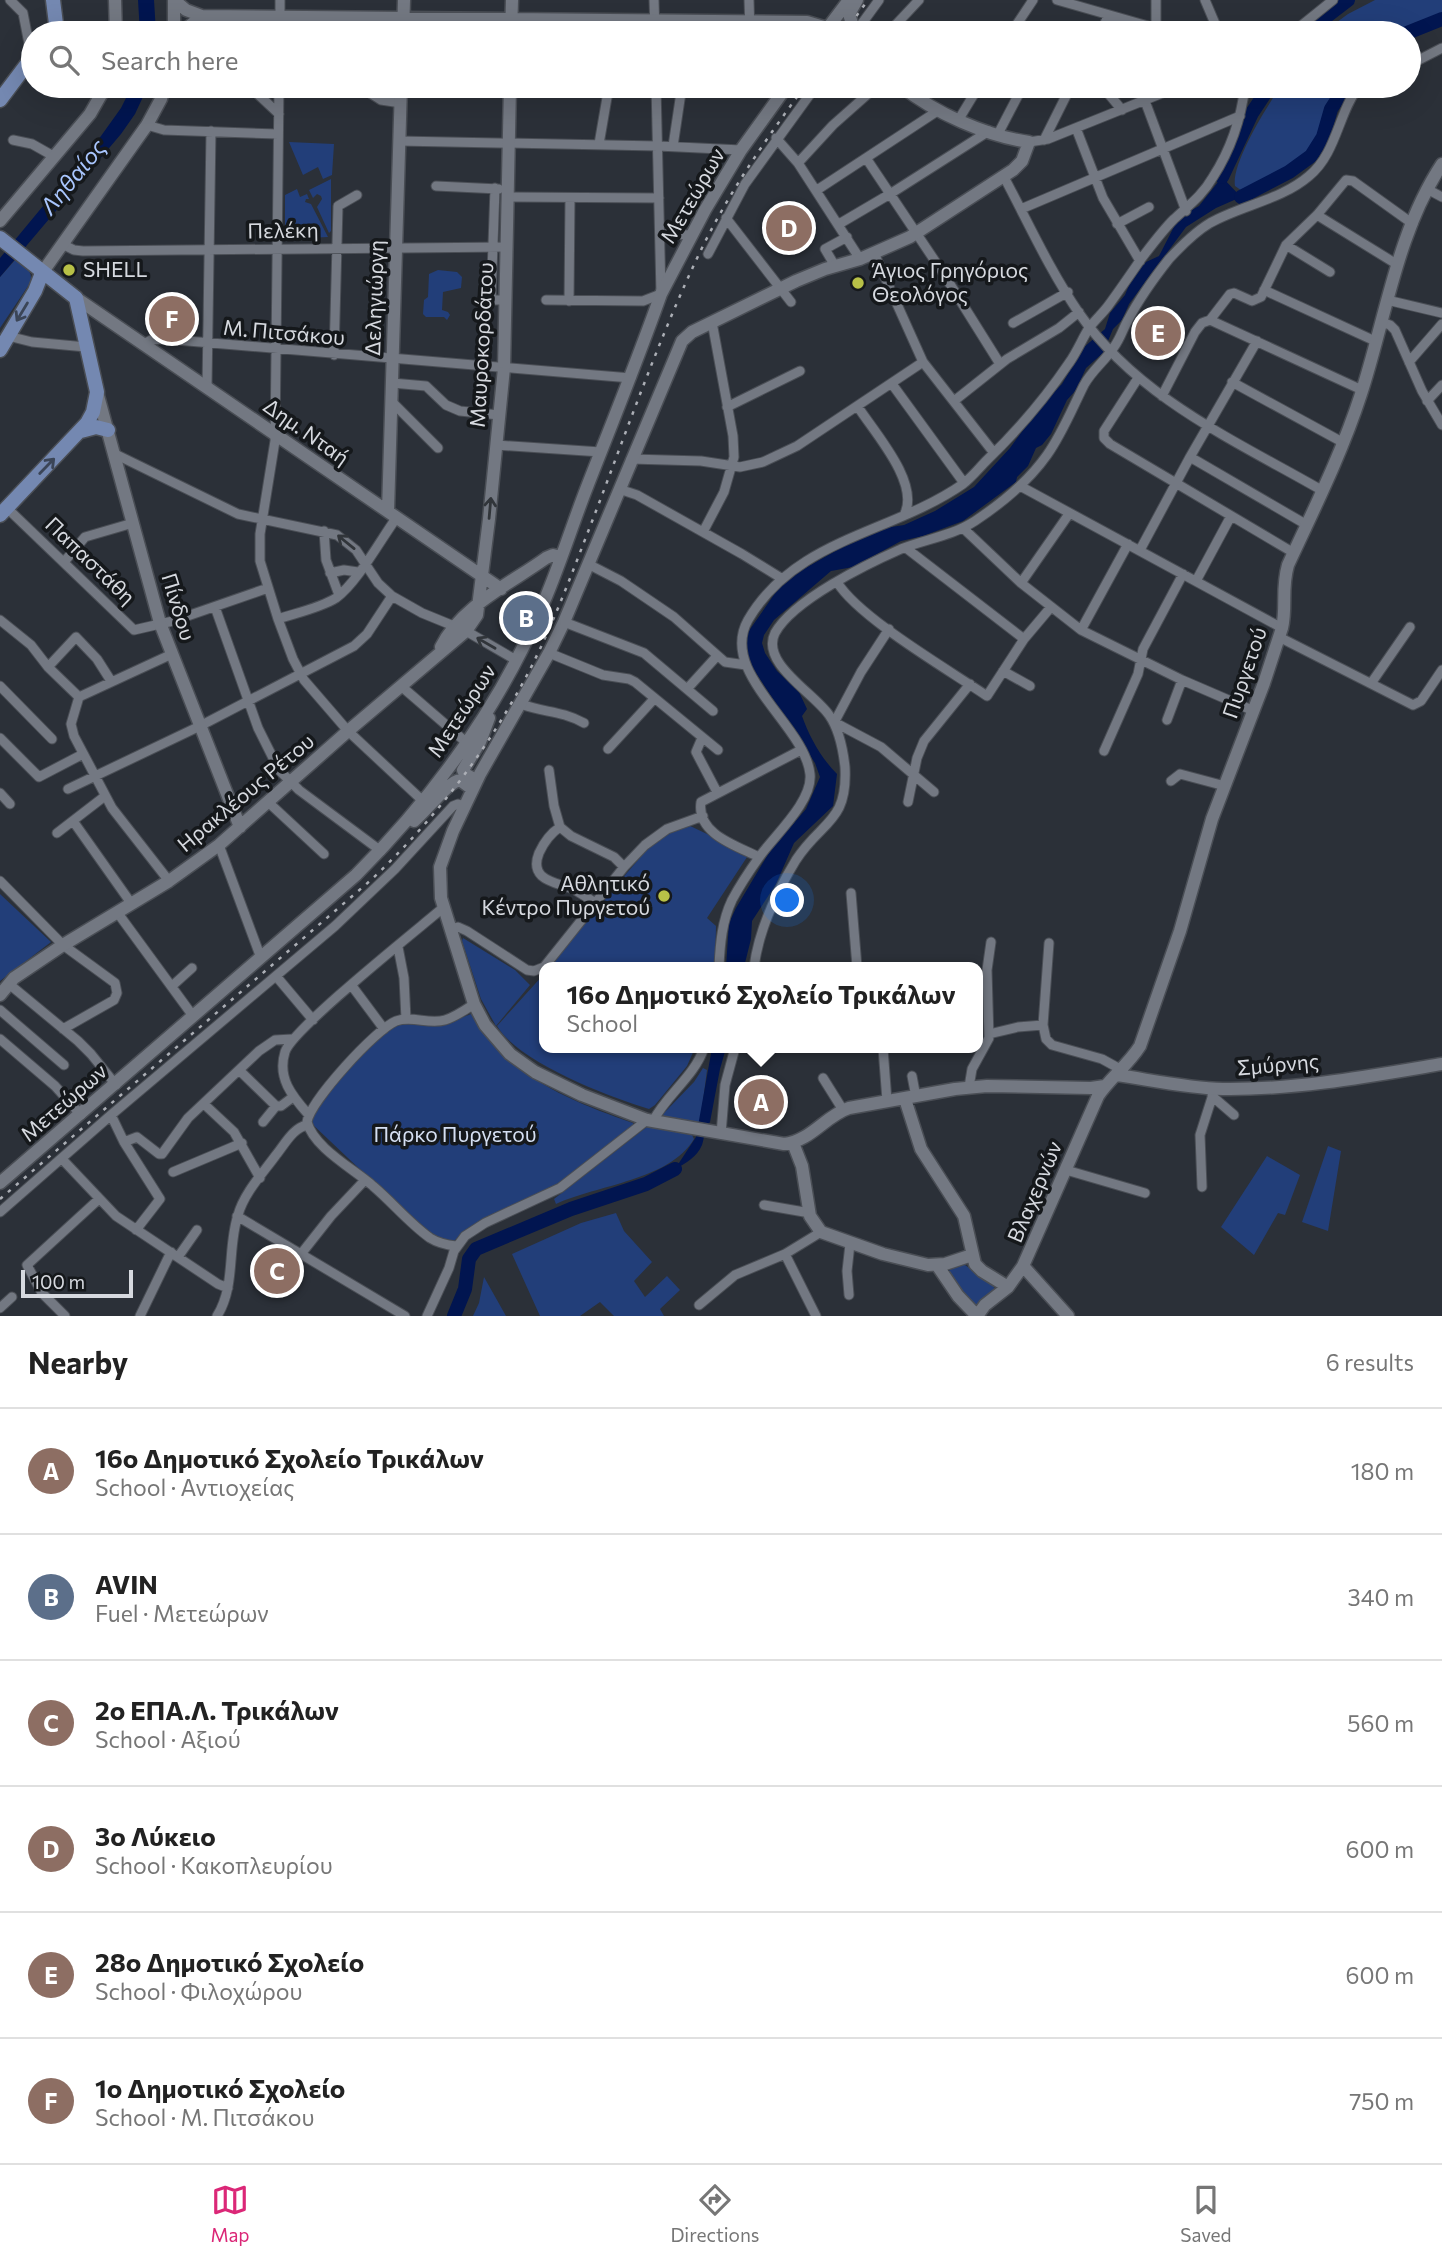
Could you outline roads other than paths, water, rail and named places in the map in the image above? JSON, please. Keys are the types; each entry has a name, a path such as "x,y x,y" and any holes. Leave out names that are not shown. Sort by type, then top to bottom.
{"main road":[{"path":"53,0 56,21"},
{"path":"0,100 21,68"},
{"path":"0,237 76,298 84,310 86,347 97,392 92,416 79,432 2,508"},
{"path":"0,350 35,291 38,270"},
{"path":"79,432 96,427 108,430"}],"street":[{"path":"115,0 116,21"},
{"path":"280,0 280,21"},
{"path":"403,18 404,0"},
{"path":"512,0 512,19"},
{"path":"654,0 654,21"},
{"path":"750,0 750,21"},
{"path":"838,6 849,0"},
{"path":"851,21 849,14 858,0"},
{"path":"864,21 879,0"},
{"path":"899,21 919,0"},
{"path":"1019,21 1033,0"},
{"path":"1057,0 1126,21"},
{"path":"1156,0 1156,21"},
{"path":"1205,0 1214,21"},
{"path":"1307,21 1333,0"},
{"path":"15,2 25,21"},
{"path":"178,2 191,13 202,16 541,21"},
{"path":"178,2 183,21"},
{"path":"176,21 178,2"},
{"path":"1106,21 1108,15"},
{"path":"197,21 202,16"},
{"path":"1421,59 1442,48"},
{"path":"0,221 94,109 100,98"},
{"path":"38,270 62,244 147,125 159,98"},
{"path":"262,98 279,114"},
{"path":"279,98 275,434 262,520 260,556 278,619 300,674 348,731 423,801"},
{"path":"378,98 401,103"},
{"name":"Δεληγιώργη","path":"392,514 391,401 401,98"},
{"name":"Μαυροκορδάτου","path":"478,604 504,368 507,247 503,191 510,98"},
{"path":"599,144 607,98"},
{"path":"545,300 643,301 662,294 656,98"},
{"path":"673,146 680,98"},
{"name":"Μετεώρων","path":"0,1184 356,875 423,801 467,743 494,700 540,611 662,294 691,235 741,150 778,98"},
{"path":"708,254 745,184 807,98"},
{"path":"798,163 833,125 863,98"},
{"path":"959,119 972,98"},
{"path":"839,224 993,132 1015,98"},
{"path":"1044,141 1065,98"},
{"path":"1112,98 1122,110"},
{"path":"918,99 959,119 1029,142 1044,141 1148,98"},
{"path":"720,962 725,917 734,897 807,791 810,774 801,750 746,665 742,648 745,628 755,610 781,578 832,545 898,519 964,483 1017,429 1059,376 1090,327 1140,261 1214,176 1236,134 1243,98"},
{"path":"755,962 763,928 782,887 798,858 831,822 841,806 845,788 844,763 834,721 779,664 774,654 773,642 779,629 796,611 837,582 906,548 963,528 1020,486 1050,453 1090,374 1112,350 1129,317 1169,259 1195,234 1216,220 1282,192 1315,171 1327,153 1352,98"},
{"path":"1145,100 1186,211"},
{"path":"817,190 939,110"},
{"path":"1021,209 1240,116"},
{"path":"147,125 164,130 278,134"},
{"path":"1076,128 1117,224 1140,261"},
{"path":"207,387 211,131"},
{"path":"776,138 817,190 860,259"},
{"path":"13,140 32,144 55,157"},
{"path":"400,141 599,144 741,150"},
{"path":"1029,142 1022,161 1004,177 916,233 860,259 780,288 689,334 682,341 565,622 465,806 440,867 439,888 474,1004 497,1040 527,1067 592,1099 650,1121 785,1144 793,1143 843,1110 887,1101 969,1087 1105,1086"},
{"path":"866,158 1000,364"},
{"name":"Πυργετού","path":"1119,1072 1140,1046 1152,1016 1180,931 1202,850 1254,711 1280,632 1285,576 1344,443 1398,265 1427,189 1442,164"},
{"path":"1004,177 1079,312 1138,378 1185,413 1322,491"},
{"path":"1162,396 1202,323 1210,320 1230,294 1234,293 1252,302 1261,297 1286,245 1317,215 1346,180 1353,181 1413,225"},
{"path":"436,186 570,198 659,198"},
{"path":"1427,189 1442,197"},
{"path":"503,191 492,247 491,300 506,300"},
{"path":"334,355 338,206 357,194"},
{"path":"569,301 570,198"},
{"path":"1117,224 1149,207"},
{"path":"1317,215 1398,265"},
{"path":"726,218 792,302"},
{"path":"660,233 691,235"},
{"path":"835,266 825,249 847,237"},
{"name":"Πελέκη","path":"62,244 83,251 507,247"},
{"path":"1286,245 1330,272"},
{"path":"874,253 923,362 994,453"},
{"path":"1264,290 1376,341"},
{"path":"1013,323 1068,292"},
{"path":"1387,300 1442,313"},
{"name":"Δημ. Νταή","path":"84,310 144,344 501,589"},
{"path":"954,401 1000,364 1059,328 1079,312"},
{"path":"1210,320 1362,390"},
{"path":"704,532 724,492 733,465 734,449 712,322"},
{"path":"1381,322 1390,325 1395,331 1427,401 1442,425"},
{"path":"1409,362 1442,324"},
{"path":"8,336 32,342 86,347"},
{"name":"Μ. Πιτσάκου","path":"144,344 150,340 164,339 631,378"},
{"path":"1140,550 1189,457 1256,341"},
{"path":"631,459 701,461 748,466 782,453 858,407 923,362"},
{"path":"727,407 800,371"},
{"path":"1138,378 1104,431 1104,438 1294,553"},
{"path":"1232,382 1344,443"},
{"path":"392,383 426,386 439,400 460,411 499,415"},
{"path":"891,384 964,483"},
{"path":"1427,401 1442,385"},
{"name":"Πίνδου","path":"97,392 160,623 240,827"},
{"path":"391,401 438,448"},
{"path":"858,407 901,472 909,494 905,513"},
{"path":"496,444 601,452"},
{"path":"115,454 225,509 262,520 337,535 392,596 422,613 461,629 516,660"},
{"path":"1189,457 1307,525"},
{"path":"1020,486 1196,581 1280,632 1415,705 1423,699 1442,670"},
{"path":"619,489 637,495 781,578"},
{"name":"Παπαστάθη","path":"2,508 64,562 134,630 160,623"},
{"path":"278,619 339,595 365,563 392,514"},
{"path":"1020,583 1069,514"},
{"path":"1196,581 1231,516"},
{"path":"64,562 85,537 133,523"},
{"path":"963,528 1020,583 1081,630 1141,657 1182,680 1254,711"},
{"path":"324,531 324,554 339,595"},
{"path":"1081,630 1128,544"},
{"path":"906,548 1024,639"},
{"path":"461,629 478,604 546,558 552,555 561,557"},
{"path":"588,564 674,617 717,656 733,665 746,665"},
{"path":"330,573 344,570 358,572"},
{"path":"1104,751 1138,674 1143,649 1183,575"},
{"path":"837,582 854,602 889,629 987,696 1024,639 1051,607"},
{"path":"160,623 268,588"},
{"path":"68,789 200,726 358,644 392,596"},
{"path":"215,607 248,701 274,763 290,782 382,849 428,809 451,783 460,780 475,785"},
{"path":"0,620 31,645 48,667 79,697"},
{"path":"565,622 644,653 713,711"},
{"path":"1371,682 1410,627"},
{"name":"Ηρακλέους Ρέτου","path":"0,995 9,984 63,945 169,881 219,845 438,654 445,639 461,629"},
{"path":"834,721 889,629"},
{"path":"48,667 76,637 97,659 111,681"},
{"path":"549,653 603,675 629,679 718,750"},
{"path":"169,881 105,796 71,729 79,697 172,654"},
{"path":"687,689 717,656"},
{"path":"1003,671 1030,686"},
{"path":"1167,720 1182,680"},
{"path":"908,802 917,758 927,736 970,684"},
{"path":"401,685 467,743"},
{"path":"0,686 52,739"},
{"path":"608,749 654,699"},
{"path":"475,785 463,770 484,733 494,700"},
{"path":"521,704 558,712 584,723"},
{"path":"834,721 876,744 934,792"},
{"path":"0,738 39,777 83,754"},
{"path":"702,738 696,752 717,792"},
{"path":"759,857 716,835 703,816 701,802 801,750"},
{"path":"549,770 560,827 571,836 614,857 624,867"},
{"path":"1171,781 1180,774 1224,786"},
{"path":"0,793 10,804"},
{"path":"57,833 105,796"},
{"path":"268,802 324,854"},
{"path":"0,1212 335,926 450,809 458,804 465,806"},
{"path":"548,962 624,867 661,832 703,816"},
{"path":"73,821 131,904"},
{"path":"560,827 551,833 541,849 536,863 537,870 545,879 575,890 594,903"},
{"path":"219,845 261,958"},
{"path":"0,881 63,945 115,984 117,993 112,1002 64,1029"},
{"path":"851,893 856,962"},
{"path":"308,1114 286,1085 283,1071 285,1053 292,1039 444,907"},
{"path":"117,912 193,1016"},
{"path":"450,929 458,927 467,931 527,970 539,969"},
{"path":"983,1051 989,1034 988,970 991,942"},
{"path":"1049,943 1043,1025 1045,1037 1050,1044 1102,1059 1119,1072"},
{"path":"398,947 403,968 406,1019"},
{"path":"172,986 192,968"},
{"path":"276,976 313,1020"},
{"path":"9,984 92,1054 116,1085"},
{"path":"352,986 384,1029"},
{"path":"456,1246 432,1239 328,1150 307,1125 308,1114 343,1070 395,1021 443,1021 474,1004"},
{"path":"0,1010 64,1065"},
{"path":"989,1034 1018,1027 1043,1025"},
{"path":"0,1039 55,1086 81,1115"},
{"path":"124,1142 137,1137 162,1154 188,1118 239,1070 272,1041 292,1039"},
{"path":"427,1316 446,1276 456,1246 474,1229 560,1188 650,1121 696,1066 702,1053"},
{"path":"718,1133 725,1086 734,1053"},
{"path":"883,1053 887,1101"},
{"path":"969,1087 972,1069 982,1053"},
{"name":"Σμύρνης","path":"1119,1072 1214,1092 1275,1087 1442,1064"},
{"path":"239,1070 275,1106 281,1106 293,1097"},
{"name":"Βλαχερνών","path":"977,1316 985,1305 1008,1287 1023,1266 1089,1114 1105,1086 1119,1072"},
{"path":"912,1076 910,1098 921,1149 964,1216 972,1255 982,1271 1008,1287"},
{"path":"823,1078 843,1110"},
{"path":"1214,1092 1234,1115"},
{"path":"1202,1187 1200,1135 1214,1092"},
{"path":"204,1104 242,1143 254,1171 260,1178"},
{"path":"263,1122 275,1106"},
{"path":"111,1115 124,1142 160,1199 136,1230"},
{"path":"217,1316 225,1302 228,1288 237,1216 260,1178 291,1137 300,1127 307,1125"},
{"path":"173,1172 242,1143"},
{"path":"793,1143 802,1167 813,1223 821,1232 901,1259 937,1265 972,1255"},
{"path":"62,1158 116,1216 228,1288"},
{"path":"1066,1170 1145,1193"},
{"path":"301,1254 365,1180"},
{"path":"65,1316 42,1293 27,1265 99,1199"},
{"path":"764,1205 810,1213"},
{"path":"237,1216 405,1316"},
{"path":"140,1316 174,1254 197,1230"},
{"path":"699,1306 735,1275 785,1254 821,1232"},
{"path":"849,1295 846,1271 850,1244"},
{"path":"785,1254 816,1316"},
{"path":"937,1265 958,1296 977,1316"},
{"path":"1023,1266 1068,1316"},
{"path":"0,1308 12,1297"}],"water":[{"path":"138,0 154,0 155,21 139,21"},
{"name":"Ληθαίος","path":"126,98 142,98 121,134 0,277 0,258 121,108"},
{"path":"1222,177 1241,197 1216,208 1186,227 1129,304 1122,320 1113,329 1103,353 1086,368 1051,434 1036,448 1028,466 1017,477 1016,482 963,521 901,541 853,567 831,571 774,620 764,635 762,643 765,653 777,671 799,692 807,709 802,716 808,731 837,774 833,806 794,843 776,884 752,921 745,962 726,962 729,923 736,908 770,851 806,809 820,777 815,763 752,667 747,655 746,635 788,578 851,542 885,528 904,525 935,511 974,487 1010,448 1041,405 1062,384 1083,348 1105,329 1110,313 1125,295 1132,278 1146,262 1159,256 1179,217 1199,206"},
{"path":"711,1053 725,1053 710,1122 702,1145 687,1162 675,1169 696,1137"}],"waterway":[{"path":"1321,21 1348,0"},
{"path":"1421,27 1442,19"},
{"path":"1222,177 1252,113 1262,98"},
{"path":"1241,197 1289,172 1311,156 1323,137 1331,109 1338,98"},
{"path":"454,1316 465,1289 469,1259 476,1249 571,1209 646,1184 675,1169"}],"railway":[{"path":"853,21 868,0"},
{"path":"0,1199 371,880 411,840 465,774 512,702 543,642 570,580 654,358 700,252 749,166 796,98"}],"place":[{"name":"3ο Λύκειο","path":"789,228"},
{"name":"SHELL","path":"69,270"},
{"name":"Άγιος Γρηγόριος Θεολόγος","path":"858,283"},
{"name":"1ο Δημοτικό Σχολείο","path":"172,319"},
{"name":"28ο Δημοτικό Σχολείο","path":"1158,333"},
{"name":"AVIN","path":"526,618"},
{"name":"Αθλητικό Κέντρο Πυργετού","path":"664,896"},
{"name":"16ο Δημοτικό Σχολείο Τρικάλων","path":"761,1102"},
{"name":"2ο ΕΠΑ.Λ. Τρικάλων","path":"277,1271"}],"park label":[{"name":"Πάρκο Πυργετού","path":"455,1135"}]}
